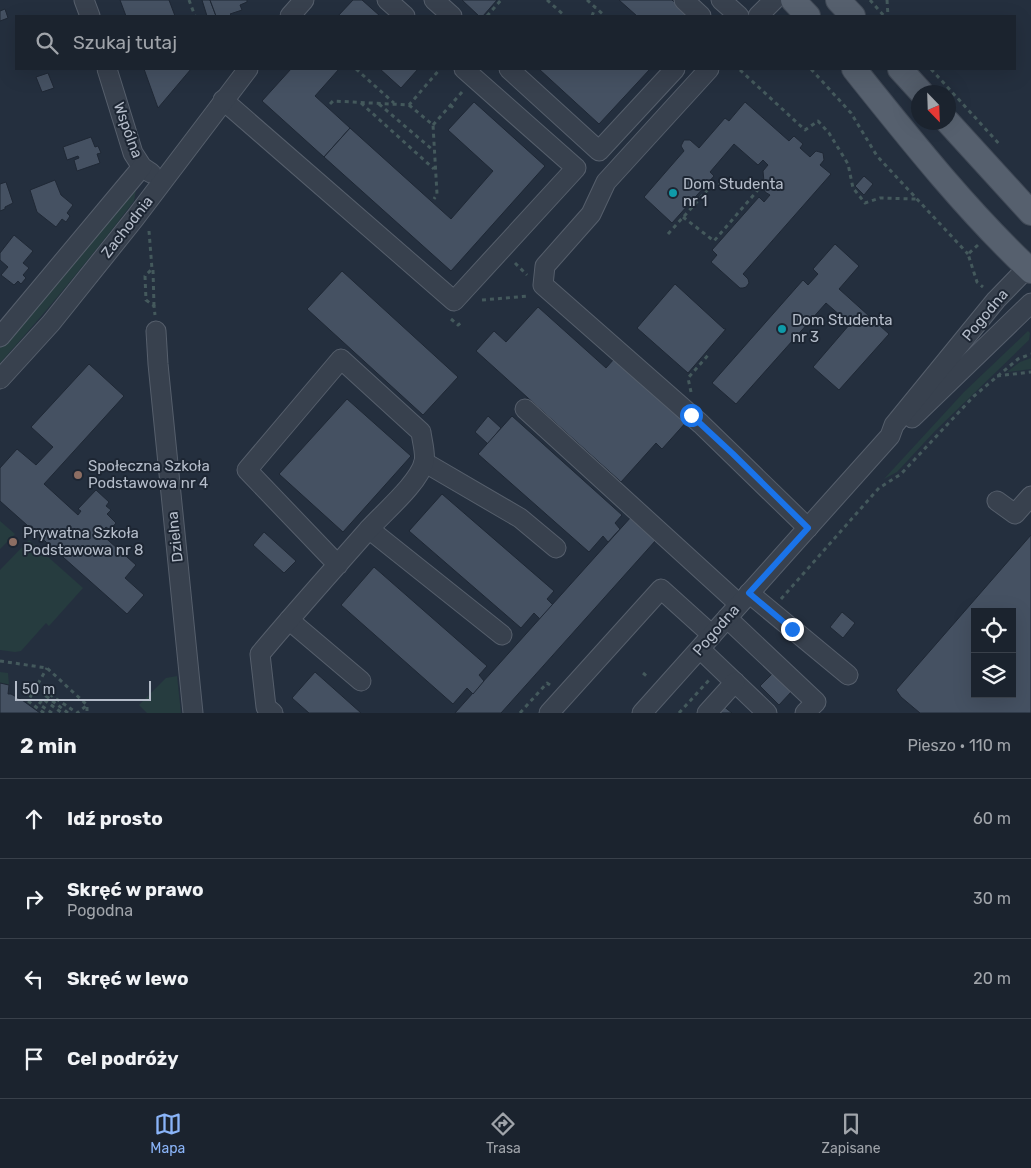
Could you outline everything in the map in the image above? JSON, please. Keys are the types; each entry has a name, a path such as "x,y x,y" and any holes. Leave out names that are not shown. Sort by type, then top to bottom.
{"main road":[{"path":"793,0 807,15"},
{"path":"838,0 852,15"},
{"path":"855,70 911,140 987,228 1030,267"},
{"path":"901,70 915,85"},
{"path":"955,130 1028,209"}],"street":[{"path":"84,0 90,15"},
{"path":"291,15 304,0"},
{"path":"387,0 404,15"},
{"path":"434,0 451,15"},
{"path":"684,0 701,15"},
{"path":"721,0 738,15"},
{"path":"759,15 774,0"},
{"name":"Wspólna","path":"107,70 133,153 142,167 162,181"},
{"name":"Zachodnia","path":"0,380 51,323 135,218 247,70"},
{"path":"510,70 599,151 674,70"},
{"path":"708,70 606,182 591,214 545,266 543,285 685,409 808,528"},
{"path":"223,100 454,301 576,168 469,73"},
{"path":"0,337 142,167"},
{"name":"Pogodna","path":"642,713 890,436 894,425 996,300 1030,267"},
{"name":"Pogodna","path":"890,436 898,433 1031,303"},
{"name":"Dzielna","path":"156,331 193,713"},
{"path":"273,713 266,707 260,654 289,620 338,565 369,529 417,478 424,462 421,432 341,358 247,470 338,565"},
{"path":"525,410 738,605 817,709"},
{"path":"424,462 520,518 556,548"},
{"path":"997,502 1015,514 1031,496"},
{"path":"369,529 502,635"},
{"path":"549,713 660,589 712,635"},
{"path":"738,605 771,611 848,675"},
{"path":"289,620 361,681"},
{"path":"700,649 767,713"},
{"path":"707,713 735,682"}],"path":[{"path":"189,0 195,15"},
{"path":"488,15 501,0"},
{"path":"587,0 603,15"},
{"path":"870,0 885,15"},
{"path":"886,15 888,0"},
{"path":"549,1 563,15"},
{"path":"592,15 595,8"},
{"path":"357,70 394,104"},
{"path":"409,105 439,70"},
{"path":"740,70 805,130 818,121 829,133 848,164 853,188 865,203 880,198 916,198"},
{"path":"812,70 851,114 877,156 968,254"},
{"path":"932,70 1006,152"},
{"path":"434,199 437,194 433,125 450,105 469,73"},
{"path":"330,104 333,101 409,105 433,125"},
{"path":"361,102 435,169"},
{"path":"379,103 434,151"},
{"path":"450,105 456,110"},
{"path":"668,234 712,185 764,181"},
{"path":"683,217 714,241 757,190 758,182"},
{"path":"146,226 149,229 156,331"},
{"path":"152,269 145,276 146,300 154,306"},
{"path":"482,300 532,296"},
{"path":"452,320 458,325 462,322"},
{"path":"771,611 879,488 901,474 974,396 1018,359 1030,355 1031,349"},
{"path":"685,409 693,399 688,378 709,354"},
{"path":"997,376 1031,372"},
{"path":"0,661 47,668 87,706 87,713"},
{"path":"44,713 28,701 47,668"},
{"path":"679,713 720,668"},
{"path":"68,713 46,696 49,694 76,712 87,706"},
{"path":"52,713 39,704 43,699 62,713"}],"green space":[{"path":"134,189 136,190 134,201 102,243 0,363 0,346"},
{"path":"1028,331 1030,333 1029,340 935,431 897,472 884,479 964,392"},
{"path":"1031,358 1031,369 1007,372 1020,362"},
{"path":"0,521 15,534 0,549"},
{"path":"29,540 83,588 49,626 46,623 21,651 0,650 0,570"},
{"path":"0,672 8,673 9,685 0,683"},
{"path":"177,676 181,713 147,713 139,705 166,678"}],"building":[{"path":"120,0 169,0 175,15 126,15"},
{"path":"202,0 210,0 216,15 207,15"},
{"path":"210,0 247,0 247,2 240,5 242,10 231,15 216,15"},
{"path":"353,0 362,0 379,15 339,15"},
{"path":"462,0 497,0 484,15 478,15"},
{"path":"619,0 672,0 689,15 636,15"},
{"path":"5,9 8,18 0,21 0,11"},
{"path":"144,70 190,70 158,108"},
{"path":"290,70 338,70 315,96 350,128 324,157 262,101"},
{"path":"381,70 417,70 401,88"},
{"path":"540,70 649,70 599,124"},
{"path":"48,73 54,88 42,92 36,77"},
{"path":"474,102 545,166 451,271 324,157 350,128 451,219 493,171 448,130"},
{"name":"Dom Studenta nr 1","path":"745,102 789,141 794,136 803,144 800,148 810,157 816,151 823,153 824,160 820,165 831,174 743,274 749,283 746,287 740,288 711,262 717,255 712,250 759,197 764,202 770,195 765,192 763,171 768,165 763,160 758,165 734,144 710,172 714,176 672,223 644,197 684,151 681,146 684,140 690,140 699,148 725,118 729,121"},
{"path":"91,137 95,147 98,146 101,153 97,154 100,163 77,171 74,160 79,158 78,156 67,160 63,147"},
{"path":"864,176 873,184 864,195 855,186"},
{"path":"55,180 61,195 73,205 67,213 70,216 66,222 62,219 56,227 37,212 30,190"},
{"path":"6,182 13,203 0,211 0,184"},
{"path":"14,235 33,251 23,263 29,268 23,275 26,278 21,284 18,281 14,285 1,275 8,267 0,260 0,253"},
{"name":"Dom Studenta nr 3","path":"835,244 859,266 839,289 889,334 839,390 813,367 850,324 826,303 736,404 712,383 803,280 808,285 818,274 813,269"},
{"path":"342,271 458,377 423,415 307,309"},
{"path":"675,284 726,329 688,373 637,328"},
{"path":"538,307 606,368 614,359 688,420 662,449 656,443 621,482 476,351 494,331 506,342"},
{"path":"89,364 124,396 44,484 78,515 81,511 78,509 96,490 109,502 106,506 111,510 107,514 116,523 110,530 106,527 100,533 136,565 125,578 144,595 127,614 0,501 0,468 17,449 36,465 53,447 31,427"},
{"path":"347,399 411,456 343,532 279,474"},
{"path":"488,416 501,428 488,444 475,432"},
{"path":"512,416 622,515 615,523 620,529 608,542 603,536 589,552 478,454"},
{"path":"442,494 554,591 547,599 553,605 540,619 534,613 521,628 409,531"},
{"path":"631,517 656,540 501,713 455,713"},
{"path":"264,532 296,561 284,573 253,545"},
{"path":"1031,535 1031,713 920,713 901,697 896,690"},
{"path":"374,567 487,666 479,675 484,681 473,694 467,688 453,704 341,605"},
{"path":"842,612 855,623 843,638 830,627"},
{"path":"315,672 361,713 309,713 292,698"},
{"path":"773,673 792,691 779,705 760,686"},
{"path":"0,683 9,685 8,694 22,700 40,713 0,713"},
{"path":"722,705 732,713 715,713"}],"place":[{"name":"Dom Studenta nr 1","path":"673,193"},
{"name":"Dom Studenta nr 3","path":"782,329"},
{"name":"Społeczna Szkoła Podstawowa nr 4","path":"78,475"},
{"name":"Prywatna Szkoła Podstawowa nr 8","path":"13,542"}],"route":[{"path":"691,415 808,528 749,593 792,629"}]}
